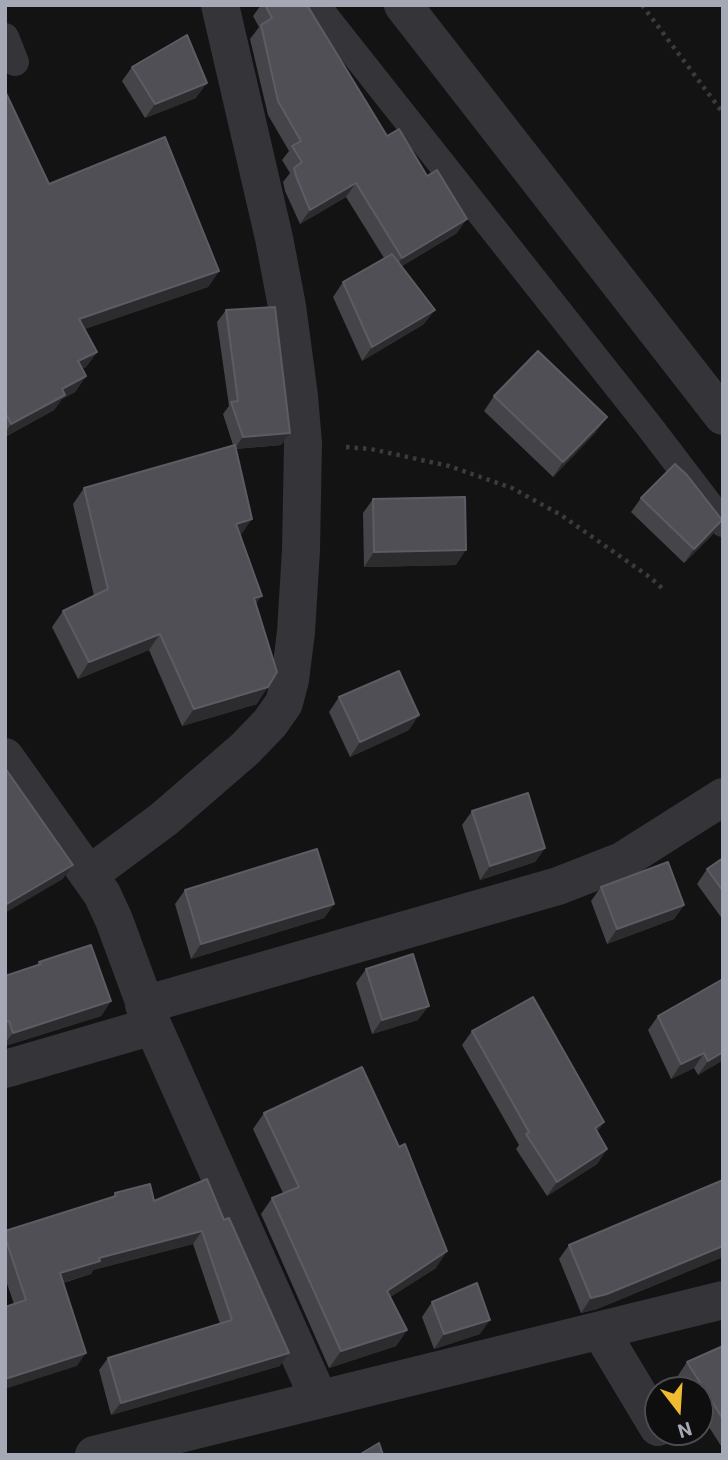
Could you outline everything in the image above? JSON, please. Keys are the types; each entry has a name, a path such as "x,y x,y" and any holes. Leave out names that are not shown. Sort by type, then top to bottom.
{"street":[{"path":"90,874 164,819 245,749 270,723 284,703 290,680 296,632 303,443 287,306 220,5"},
{"path":"403,5 723,416"},
{"path":"5,757 90,874 114,920 148,1015 319,1399"},
{"path":"5,1069 148,1015 558,886 622,861 723,797"},
{"path":"94,1455 723,1300"},
{"path":"601,1332 644,1404"}],"lane":[{"path":"316,5 641,415 723,523"}],"path":[{"path":"642,5 723,113"},
{"path":"303,443 370,449 449,466 512,488 561,515 663,589"}],"building":[{"path":"265,5 307,5 387,136 399,129 427,176 437,170 467,219 402,258 356,183 310,210 294,168 302,162 292,146 301,141 278,101 261,25 272,18"},
{"path":"187,35 207,83 155,104 132,67"},
{"path":"5,91 49,184 165,137 219,271 79,319 97,352 78,361 86,376 62,389 65,395 11,424 5,412"},
{"path":"392,254 435,310 372,347 343,282"},
{"path":"275,307 290,433 243,437 231,402 238,401 226,310"},
{"path":"538,351 607,417 563,462 494,396"},
{"path":"235,445 252,519 236,524 262,596 254,598 277,672 268,687 194,709 160,634 89,662 63,611 108,589 84,488"},
{"path":"675,464 687,475 722,520 694,549 641,498"},
{"path":"465,497 466,550 374,552 373,499"},
{"path":"399,671 419,715 360,742 339,697"},
{"path":"5,768 73,865 5,905"},
{"path":"528,793 545,848 490,866 472,811"},
{"path":"317,849 334,904 201,944 185,890"},
{"path":"723,858 723,891 707,869"},
{"path":"668,862 684,905 617,929 601,887"},
{"path":"91,945 111,1001 13,1033 9,1021 5,1022 5,976"},
{"path":"413,954 429,1006 382,1020 366,969"},
{"path":"723,979 723,1052 708,1061 704,1053 681,1064 658,1016"},
{"path":"533,997 604,1122 595,1128 607,1149 557,1182 526,1134 529,1132 472,1031"},
{"path":"362,1067 399,1147 405,1144 447,1251 387,1291 407,1330 341,1351 272,1198 299,1187 264,1113"},
{"path":"207,1179 224,1220 229,1218 289,1353 121,1403 108,1358 232,1320 202,1231 99,1258 100,1261 60,1273 86,1353 5,1379 5,1307 26,1300 5,1231 116,1196 115,1193 150,1184 154,1201"},
{"path":"723,1180 723,1246 607,1294 591,1298 569,1245"},
{"path":"477,1283 490,1320 444,1334 432,1302"},
{"path":"723,1346 723,1419 714,1405 714,1376 696,1376 687,1362"},
{"path":"379,1443 383,1455 359,1455"}]}
